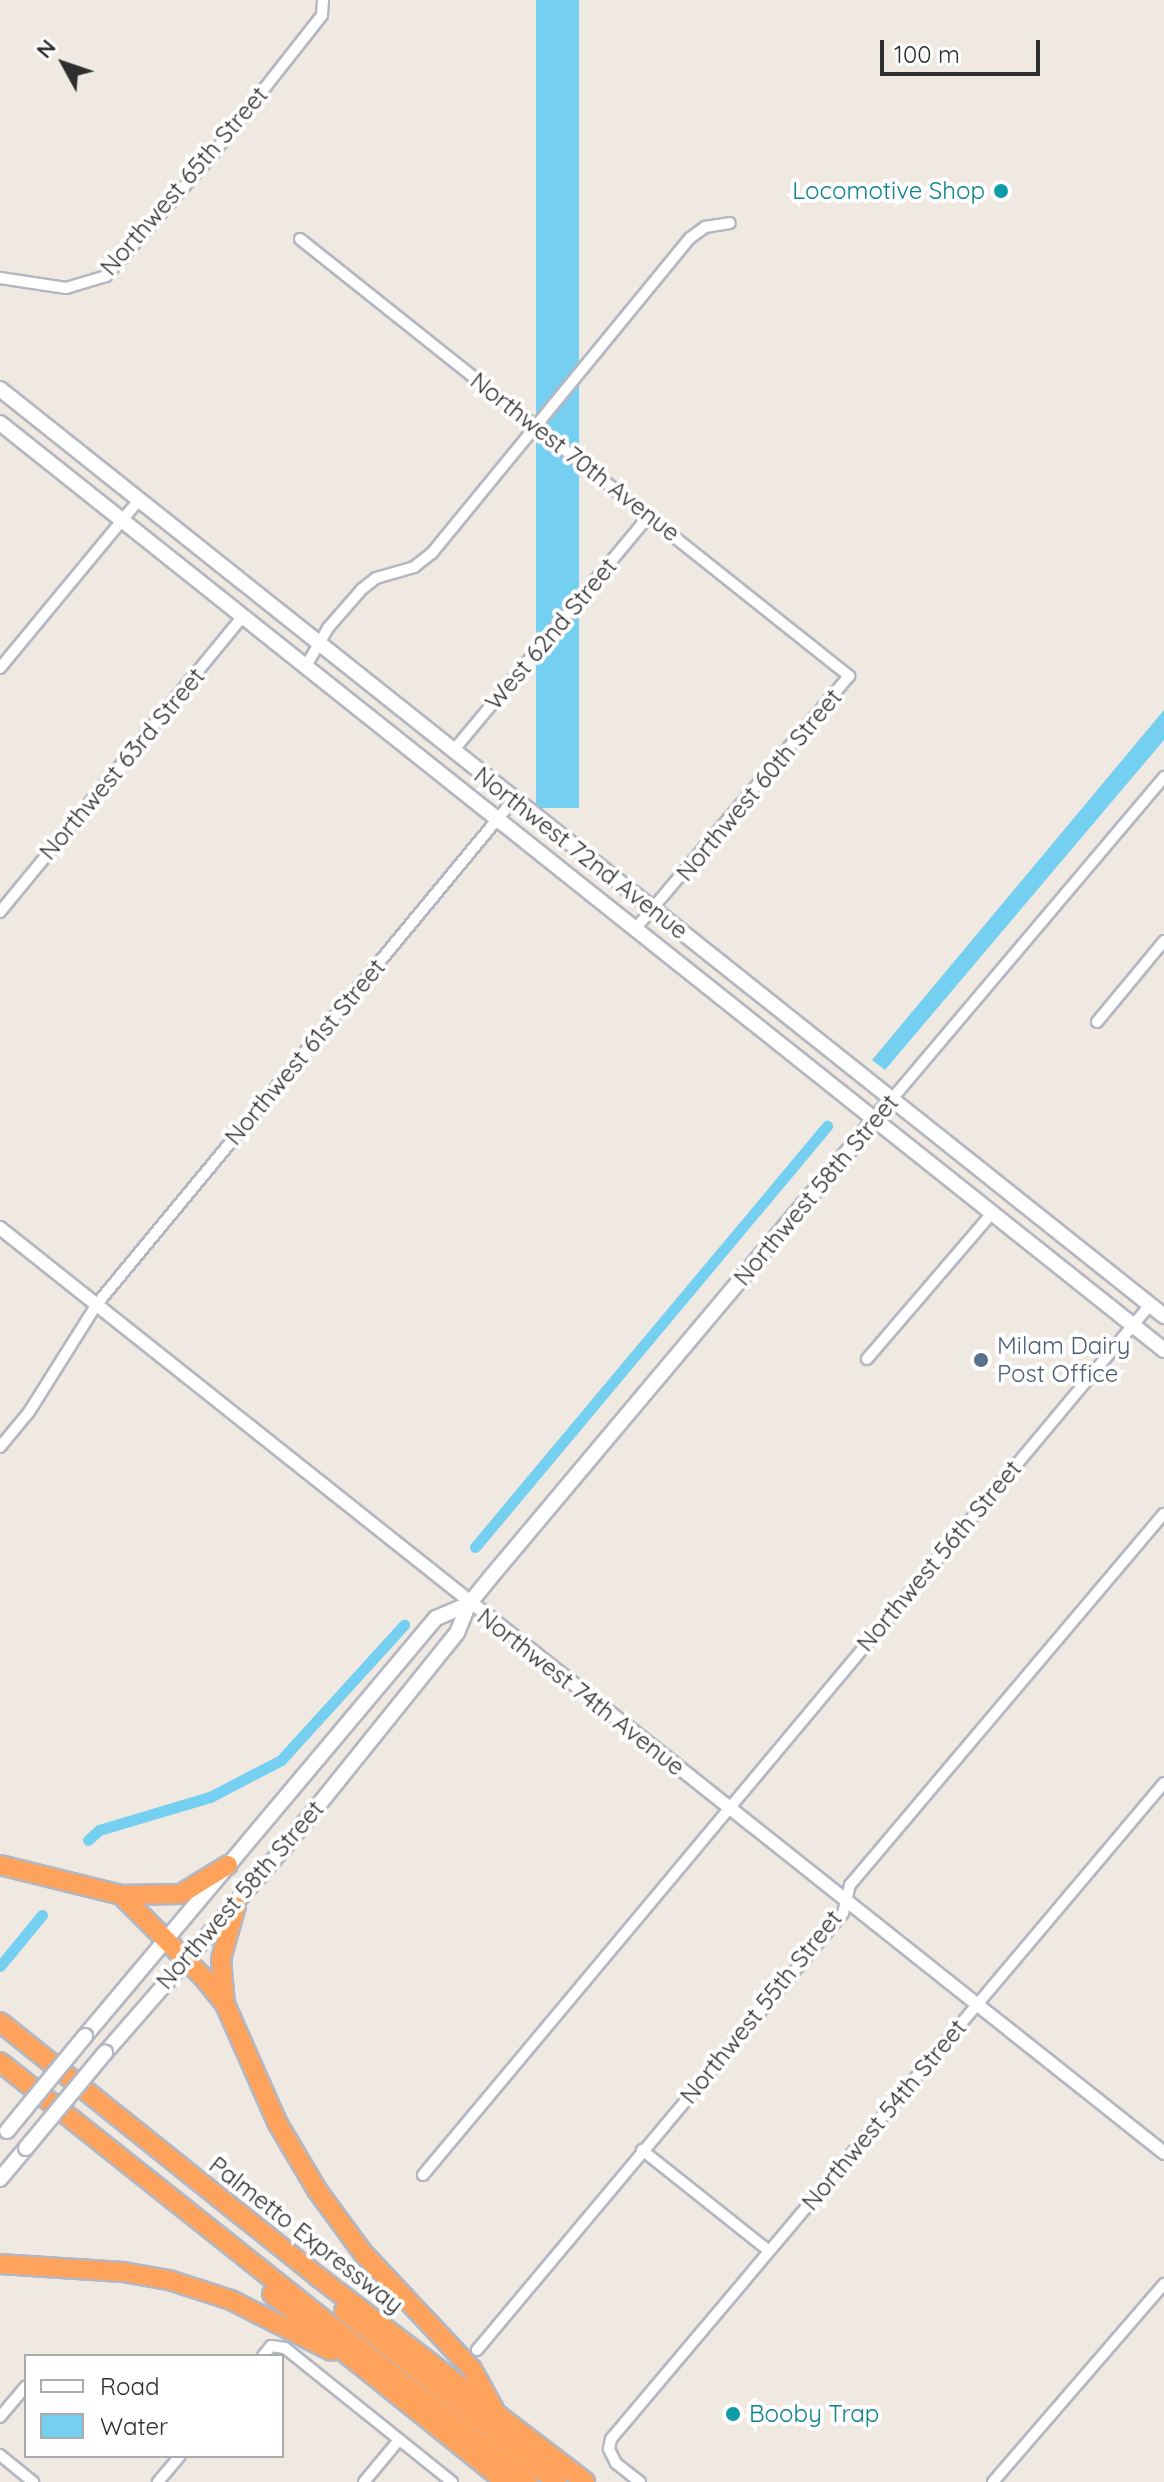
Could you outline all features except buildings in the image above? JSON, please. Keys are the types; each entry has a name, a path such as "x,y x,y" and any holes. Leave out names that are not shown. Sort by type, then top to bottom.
{"highway":[{"path":"0,1865 121,1895 181,1894 228,1865"},
{"path":"121,1895 149,1918 165,1942 225,2004"},
{"path":"236,1906 221,1959 225,2004 278,2124 317,2190 363,2253 472,2369 494,2409"},
{"name":"Palmetto Expressway","path":"0,2022 317,2276 494,2409 585,2482"},
{"path":"0,2036 557,2482"},
{"path":"0,2062 528,2482"},
{"path":"0,2073 506,2482"},
{"path":"0,2264 123,2272 182,2284 242,2305 355,2362"}],"main road":[{"name":"Northwest 72nd Avenue","path":"0,389 1164,1316"},
{"name":"Northwest 72nd Avenue","path":"0,423 1164,1350"},
{"name":"Northwest 58th Street","path":"0,2179 105,2053 236,1906 457,1633 469,1604 892,1099"},
{"name":"Northwest 58th Street","path":"3,2134 436,1618 469,1604"}],"street":[{"name":"Northwest 65th Street","path":"0,278 66,288 106,276 230,132 322,15 323,0"},
{"path":"306,666 319,644 367,585 407,571 432,553 690,238 705,227 730,223"},
{"name":"Northwest 70th Avenue","path":"300,239 849,676"},
{"path":"0,668 139,500"},
{"name":"West 62nd Street","path":"453,751 649,516"},
{"name":"Northwest 63rd Street","path":"0,912 243,616"},
{"name":"Northwest 60th Street","path":"635,929 849,676"},
{"name":"Northwest 58th Street","path":"892,1099 1164,777"},
{"name":"Northwest 61st Street","path":"0,1447 29,1412 97,1304 514,799"},
{"path":"1097,1022 1164,941"},
{"path":"867,1359 992,1213"},
{"name":"Northwest 74th Avenue","path":"0,1228 469,1604 1164,2153"},
{"name":"Northwest 56th Street","path":"423,2175 1150,1305"},
{"name":"Northwest 55th Street","path":"477,2350 843,1913 850,1885 1164,1514"},
{"name":"Northwest 54th Street","path":"640,2482 616,2463 609,2449 611,2439 1164,1783"},
{"path":"642,2150 769,2251"},
{"path":"993,2482 1164,2284"},
{"path":"265,2354 271,2346 285,2348 452,2482"},
{"path":"0,2417 24,2388"},
{"path":"364,2482 399,2440"},
{"path":"0,2455 33,2482"},
{"path":"158,2482 178,2458"}],"water":[{"path":"536,0 579,0 579,808 536,808"},
{"path":"1164,710 1164,740 885,1070 872,1060"}],"waterway":[{"path":"475,1547 827,1126"},
{"path":"88,1840 99,1830 210,1797 281,1760 404,1625"},
{"path":"0,1966 42,1915"}],"place":[{"name":"Locomotive Shop","path":"1001,191"},
{"name":"Milam Dairy Post Office","path":"981,1360"},
{"name":"Booby Trap","path":"733,2414"}]}
